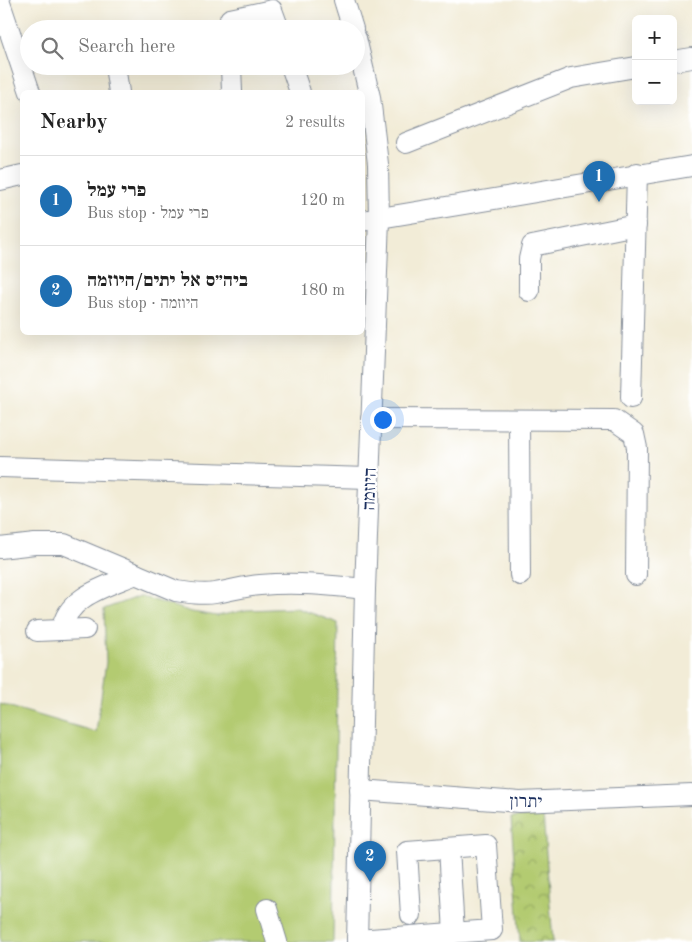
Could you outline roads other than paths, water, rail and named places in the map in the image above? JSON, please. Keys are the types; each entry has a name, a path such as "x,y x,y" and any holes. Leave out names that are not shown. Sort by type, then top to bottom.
{"street":[{"path":"344,0 350,20"},
{"path":"0,3 20,62"},
{"path":"230,20 271,5 276,20"},
{"path":"677,60 692,58"},
{"path":"406,143 571,78 632,68"},
{"path":"24,75 29,90"},
{"path":"116,75 119,90"},
{"path":"231,75 232,90"},
{"path":"295,75 299,90"},
{"name":"היוזמה","path":"357,941 371,419 370,220 378,164 370,97 365,75"},
{"path":"370,220 638,173 692,166"},
{"path":"631,398 638,173"},
{"path":"0,180 20,175"},
{"path":"529,291 529,259 532,246 636,225"},
{"path":"371,419 614,420 634,434 637,448 636,575"},
{"path":"519,420 520,575"},
{"path":"0,467 369,478"},
{"path":"0,548 34,544 64,544 176,591 194,594 286,583 309,583 365,590"},
{"path":"62,630 63,617 72,606 87,596 136,574"},
{"path":"37,631 85,629"},
{"name":"יתרון","path":"360,790 520,802 692,795"},
{"path":"357,941 492,930 486,845 407,851 411,915"},
{"path":"449,848 454,933"},
{"path":"267,908 277,942"}],"place":[{"name":"פרי עמל","path":"599,202"},
{"name":"ביה״ס אל יתים/היוזמה","path":"370,882"}]}
